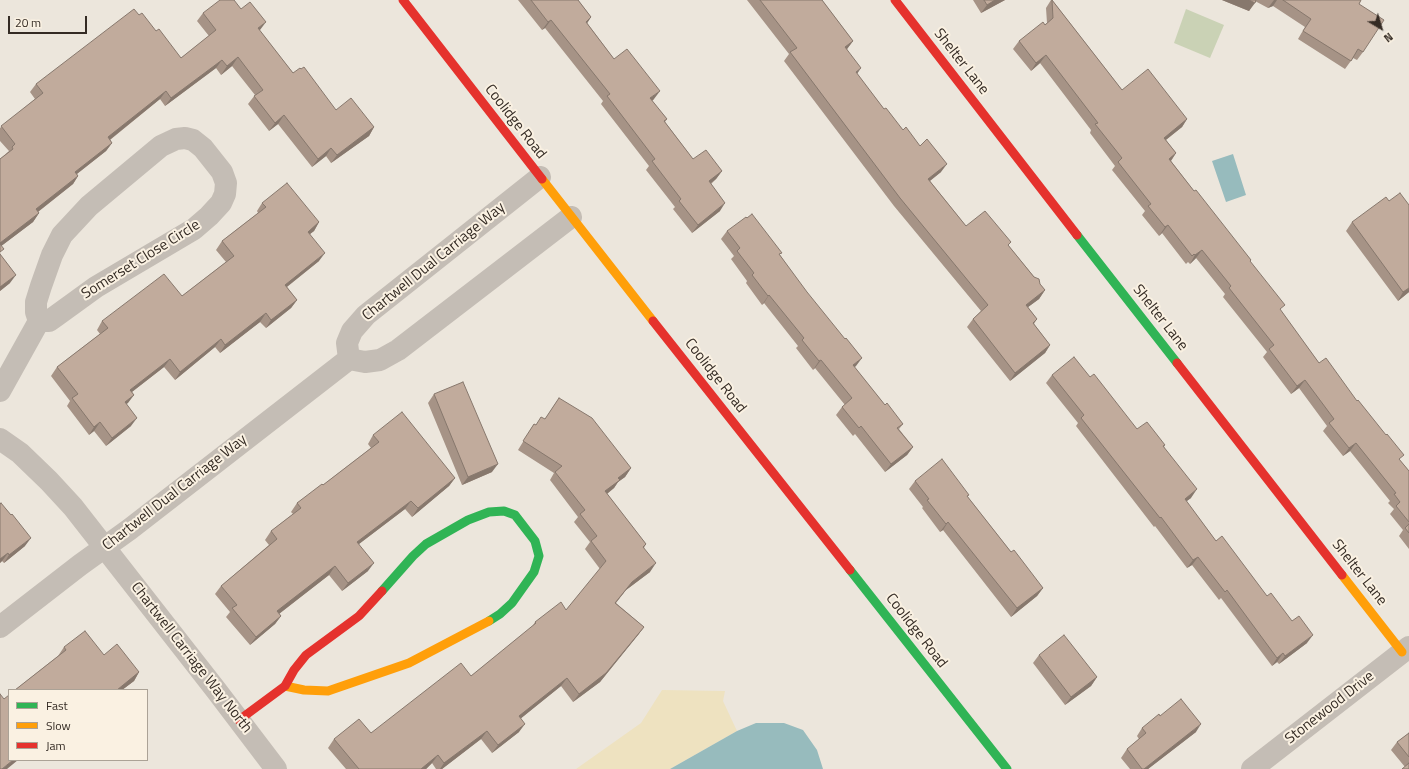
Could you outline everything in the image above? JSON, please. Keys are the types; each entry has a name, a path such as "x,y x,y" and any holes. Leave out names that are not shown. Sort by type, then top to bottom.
{"street":[{"name":"Coolidge Road","path":"403,0 571,217 1007,769"},
{"name":"Shelter Lane","path":"895,0 1406,650"},
{"name":"Somerset Close Circle","path":"185,138 193,140 203,148 222,172 226,183 225,194 221,203 209,216 194,229 96,287 49,321 39,321 36,312 36,302 52,255 62,235 89,206 161,146 176,139 185,138"},
{"name":"Chartwell Dual Carriage Way","path":"0,627 80,565 105,548 348,359 347,343 352,330 366,315 540,177"},
{"path":"348,359 365,362 380,360 398,350 571,217"},
{"path":"0,391 39,321"},
{"name":"Chartwell Carriage Way North","path":"0,439 20,453 49,480 73,507 276,769"},
{"path":"239,720 285,686 294,670 306,655 359,616 413,556 426,544 468,520 489,512 504,511 515,515 535,541 539,556 534,572 512,603 500,614 486,623 409,663 328,691 304,690 285,686"},
{"name":"Stonewood Drive","path":"1252,769 1406,650"}],"green space":[{"path":"1186,9 1224,25 1210,58 1174,43"}],"sand":[{"path":"662,690 725,691 723,701 737,731 670,769 576,769 641,723"}],"water":[{"path":"1233,154 1246,195 1226,202 1212,161"},
{"path":"756,723 784,723 803,730 817,750 823,769 670,769 737,731"}],"building":[{"path":"220,0 234,0 241,9 250,2 266,22 258,28 293,73 304,67 336,110 351,98 374,127 337,155 331,148 318,159 284,115 275,123 254,96 263,90 238,57 227,66 222,60 171,98 166,91 108,137 112,143 75,172 78,176 36,209 39,213 0,243 0,159 13,149 12,147 15,144 1,126 43,93 36,84 134,9 139,15 142,13 156,31 159,29 181,58 216,30 203,13"},
{"path":"531,0 578,0 591,17 586,22 614,59 627,49 660,91 650,98 667,119 664,121 693,159 706,150 722,171 709,181 725,203 698,225 679,201 681,199 652,161 655,159 607,96 610,94 551,20 548,22"},
{"path":"760,0 822,0 853,41 845,47 861,68 856,72 884,109 886,108 903,130 906,127 920,146 927,139 947,164 928,179 966,226 985,211 1011,242 1008,245 1034,277 1039,279 1040,284 1045,290 1026,305 1037,319 1033,323 1050,345 1015,373 973,319 988,305 900,198 790,52 797,48"},
{"path":"984,0 995,0 987,5"},
{"path":"1052,0 1122,90 1148,69 1187,119 1164,138 1176,153 1169,159 1194,191 1196,190 1285,305 1280,309 1319,363 1326,358 1357,401 1358,400 1404,455 1399,459 1409,471 1409,522 1396,506 1400,502 1394,494 1396,493 1356,443 1349,448 1329,423 1334,419 1305,380 1297,386 1269,349 1274,345 1229,288 1231,286 1202,250 1192,256 1168,225 1165,227 1148,206 1151,204 1118,162 1122,158 1095,124 1098,123 1046,55 1036,63 1019,41 1043,22 1045,25 1053,18"},
{"path":"1249,0 1256,0 1255,3"},
{"path":"1283,0 1361,0 1359,4 1384,20 1363,52 1358,49 1351,61 1303,31 1311,19"},
{"path":"287,183 319,222 308,232 325,253 285,285 297,300 271,320 266,313 225,345 221,339 180,372 170,359 130,390 134,395 125,402 137,418 112,438 100,422 94,427 72,398 78,394 57,367 108,328 102,321 164,274 182,296 234,256 222,241 266,207 262,203"},
{"path":"1400,193 1409,205 1409,288 1403,292 1352,222 1386,197 1389,201"},
{"path":"752,214 782,253 779,254 807,292 862,358 853,365 885,405 887,403 903,424 897,428 913,447 891,464 861,426 859,428 842,407 852,398 821,360 819,361 802,340 804,338 769,295 768,296 752,275 754,273 737,251 740,248 727,231"},
{"path":"0,244 4,249 0,252"},
{"path":"0,254 16,275 0,287"},
{"path":"1074,357 1090,377 1094,374 1137,429 1147,422 1165,445 1163,446 1197,489 1185,499 1216,541 1222,536 1267,596 1271,593 1292,621 1299,616 1313,635 1285,656 1283,653 1277,658 1227,590 1225,592 1198,557 1193,560 1161,517 1160,518 1081,418 1084,415 1052,375"},
{"path":"463,382 498,464 468,477 434,394"},
{"path":"559,398 592,418 631,468 618,478 620,480 605,491 646,544 643,547 656,563 632,582 615,603 644,627 606,673 579,694 567,678 519,716 525,724 498,745 487,731 444,763 438,755 421,769 359,769 334,739 359,719 371,733 461,663 471,676 561,602 566,610 606,561 591,541 597,536 580,514 585,510 555,472 562,466 523,441 534,424 536,425 541,417 545,419"},
{"path":"402,412 455,478 418,508 411,501 357,542 374,563 348,583 335,566 277,611 281,616 256,637 232,608 237,605 221,586 277,539 271,531 301,508 297,503 379,442 373,435"},
{"path":"942,459 969,495 967,496 1011,552 1014,550 1043,588 1017,608 948,522 946,524 927,500 929,499 915,481"},
{"path":"1,503 31,538 9,555 8,553 0,559 0,504"},
{"path":"1409,524 1409,533 1405,528"},
{"path":"85,631 104,655 117,644 139,672 118,689 16,689 66,650 64,647"},
{"path":"1064,635 1097,677 1071,697 1039,655"},
{"path":"0,694 4,699 8,696 8,761 12,761 0,769"},
{"path":"1181,699 1201,724 1144,769 1142,769 1127,749 1146,733 1142,728"},
{"path":"1409,733 1409,757 1397,742"},
{"path":"1409,763 1409,769 1402,769"}],"traffic: fast":[{"path":"1077,235 1177,363"},
{"path":"382,591 413,556 426,544 468,520 489,512 504,511 515,515 535,541 539,556 534,572 512,603 500,614 489,621"},
{"path":"850,570 1007,769"}],"traffic: slow":[{"path":"542,179 653,321"},
{"path":"1342,575 1402,652"},
{"path":"285,686 304,690 328,691 409,663 489,621"}],"traffic: jam":[{"path":"403,0 542,179"},
{"path":"895,0 1077,235"},
{"path":"653,321 850,570"},
{"path":"1177,363 1342,575"},
{"path":"239,720 285,686 294,670 306,655 359,616 382,591"}]}
